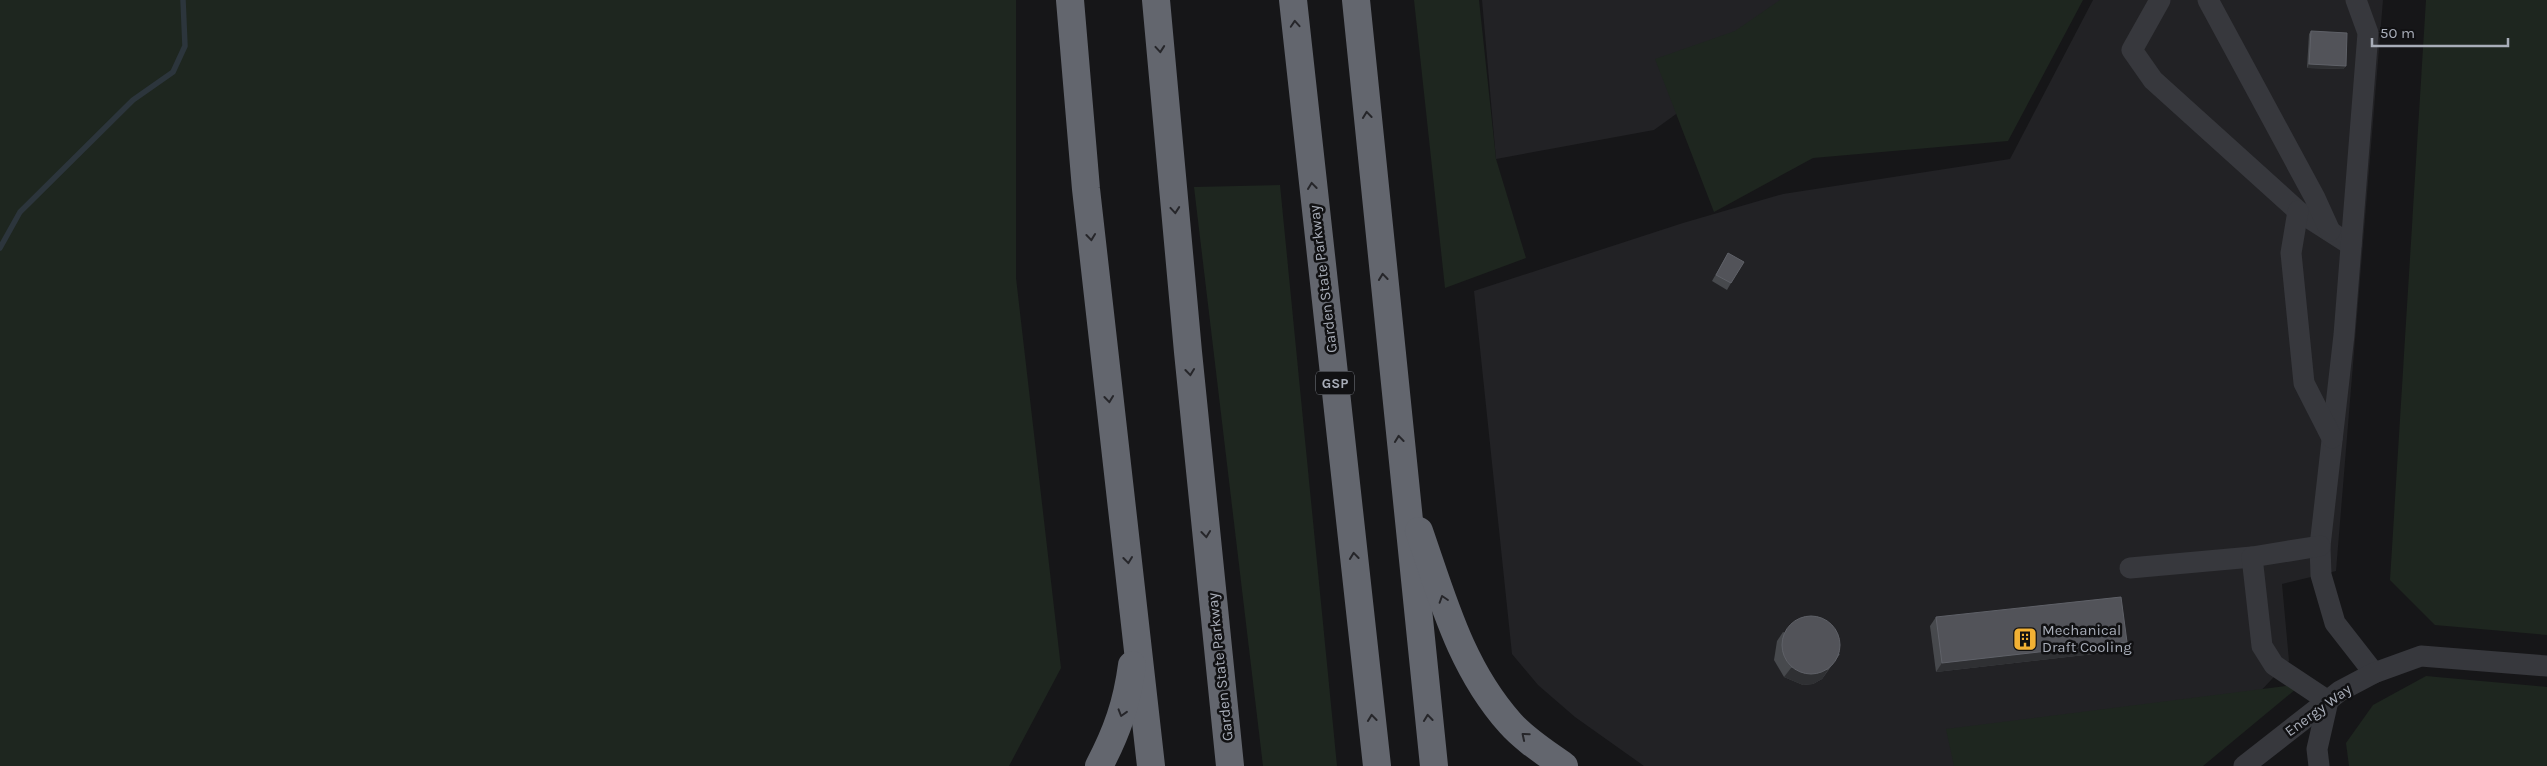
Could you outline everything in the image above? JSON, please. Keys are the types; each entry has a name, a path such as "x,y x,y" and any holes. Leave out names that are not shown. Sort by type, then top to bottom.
{"highway":[{"path":"1052,0 1086,188"},
{"path":"1070,0 1086,188 1151,766"},
{"name":"Garden State Parkway","path":"1156,0 1188,352 1230,766"},
{"name":"Garden State Parkway","path":"1293,0 1377,766"},
{"path":"1356,0 1404,487 1434,766"},
{"path":"1404,487 1449,620 1467,662 1487,693 1511,724 1564,766"},
{"path":"1099,766 1114,738 1128,693 1136,631"}],"street":[{"path":"2160,0 2132,50 2153,80 2298,211 2351,244"},
{"path":"2208,0 2315,198 2330,231"},
{"path":"2356,0 2368,33 2351,244 2320,546 2321,575 2335,623 2374,673"},
{"path":"2298,211 2291,253 2304,383 2332,438"},
{"path":"2130,568 2252,557 2320,546"},
{"path":"2252,557 2262,646 2274,665 2328,701 2317,749 2319,766"},
{"name":"Energy Way","path":"2244,766 2340,691 2374,673 2421,656 2547,666"}],"shaded area":[{"path":"0,0 1016,0 1016,278 1061,668 1009,766 0,766"},
{"path":"1414,0 1479,0 1496,159 1526,258 1445,288"},
{"path":"1482,0 1834,0 1654,130 1496,159"},
{"path":"1780,0 2083,0 2008,141 1813,158 1714,212 1655,59 1735,31"},
{"path":"2093,0 2383,0 2336,571 2282,584 2289,661 2190,766 1644,766 1575,717 1538,685 1512,654 1474,291 1683,223 1783,194 2010,159"},
{"path":"2426,0 2547,0 2547,635 2435,625 2390,580"},
{"path":"1280,185 1337,766 1263,766 1194,187"},
{"path":"2426,676 2547,687 2547,766 2349,766 2346,743 2373,705"},
{"path":"2302,684 2203,766 1954,766 1946,729"}],"building":[{"path":"2311,31 2347,33 2346,66 2309,64"},
{"path":"1728,253 1744,262 1731,283 1716,275"},
{"name":"Mechanical Draft Cooling","path":"2121,597 2127,642 1942,663 1936,617"},
{"path":"1805,616 1817,616 1832,624 1840,639 1840,651 1832,666 1817,674 1805,674 1790,666 1782,651 1782,639 1790,624"}],"waterway":[{"path":"0,248 20,212 133,100 173,72 185,46 183,0"}],"place":[{"name":"Mechanical Draft Cooling","path":"2025,639"}]}
